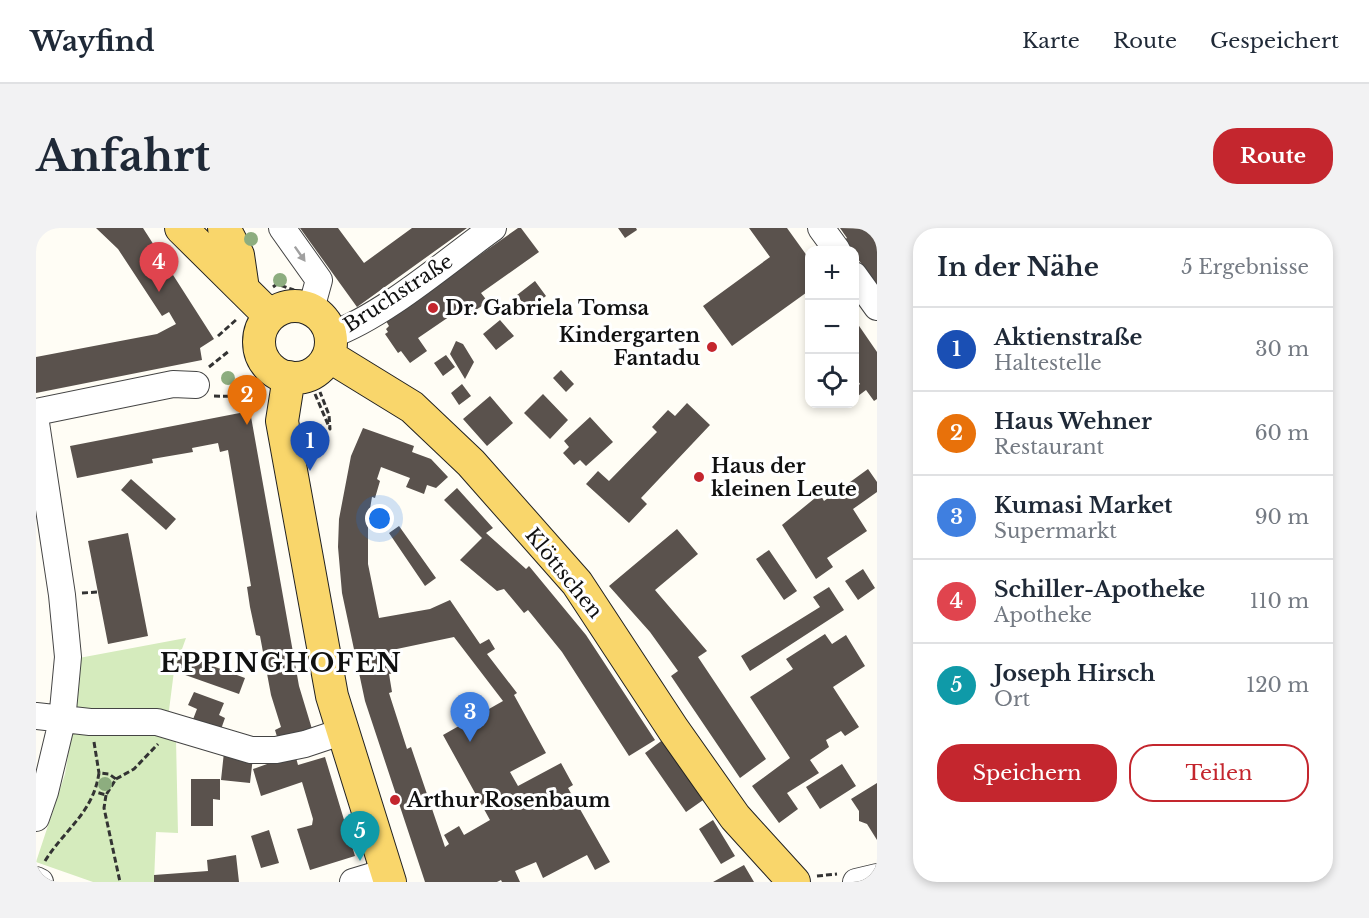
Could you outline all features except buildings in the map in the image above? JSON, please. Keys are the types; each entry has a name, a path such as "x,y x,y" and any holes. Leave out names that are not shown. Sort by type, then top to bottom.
{"main road":[{"path":"181,228 256,302 290,306 314,303 324,320 331,345 316,372 286,389"},
{"path":"224,228 238,255 256,302 260,351 269,368 286,389 282,421 286,450 332,696 341,732 388,877"},
{"name":"Klöttschen","path":"331,345 365,376 400,399 471,463 577,583 672,729 750,837 760,862 784,878"}],"street":[{"path":"282,228 319,280 314,303"},
{"name":"Bruchstraße","path":"331,345 351,328 493,228"},
{"path":"821,228 834,246"},
{"path":"859,281 877,307"},
{"path":"36,412 173,384 196,385"},
{"path":"36,423 68,657 62,721 45,792 36,818"},
{"path":"36,717 62,721 157,722 251,750 276,750 305,744 341,732"},
{"path":"353,882 388,877"},
{"path":"850,877 877,877"}],"path":[{"path":"256,302 277,284 314,303"},
{"path":"229,351 212,364 196,385 214,396 250,396 286,389"},
{"path":"315,394 330,429 320,392"},
{"path":"40,876 55,845 75,825 96,792 99,773 90,722"},
{"path":"120,882 104,808 106,795 116,779 134,769 158,743 180,729"},
{"path":"99,773 109,774 116,779"},
{"path":"96,792 106,795"},
{"path":"784,878 788,865 810,876 850,877"}],"green space":[{"path":"186,638 174,671 168,718 176,739 178,833 156,832 154,882 93,882 36,862 65,774 75,714 79,658"}],"place":[{"name":"Schiller-Apotheke","path":"159,292"},
{"name":"Dr. Gabriela Tomsa","path":"433,308"},
{"name":"Kindergarten Fantadu","path":"712,347"},
{"name":"Haus Wehner","path":"247,425"},
{"name":"Aktienstraße","path":"310,471"},
{"name":"Haus der kleinen Leute","path":"699,477"},
{"name":"Kumasi Market","path":"470,742"},
{"name":"Arthur Rosenbaum","path":"395,800"},
{"name":"Joseph Hirsch","path":"360,861"}],"district":[{"name":"EPPINGHOFEN","path":"281,663"}]}
